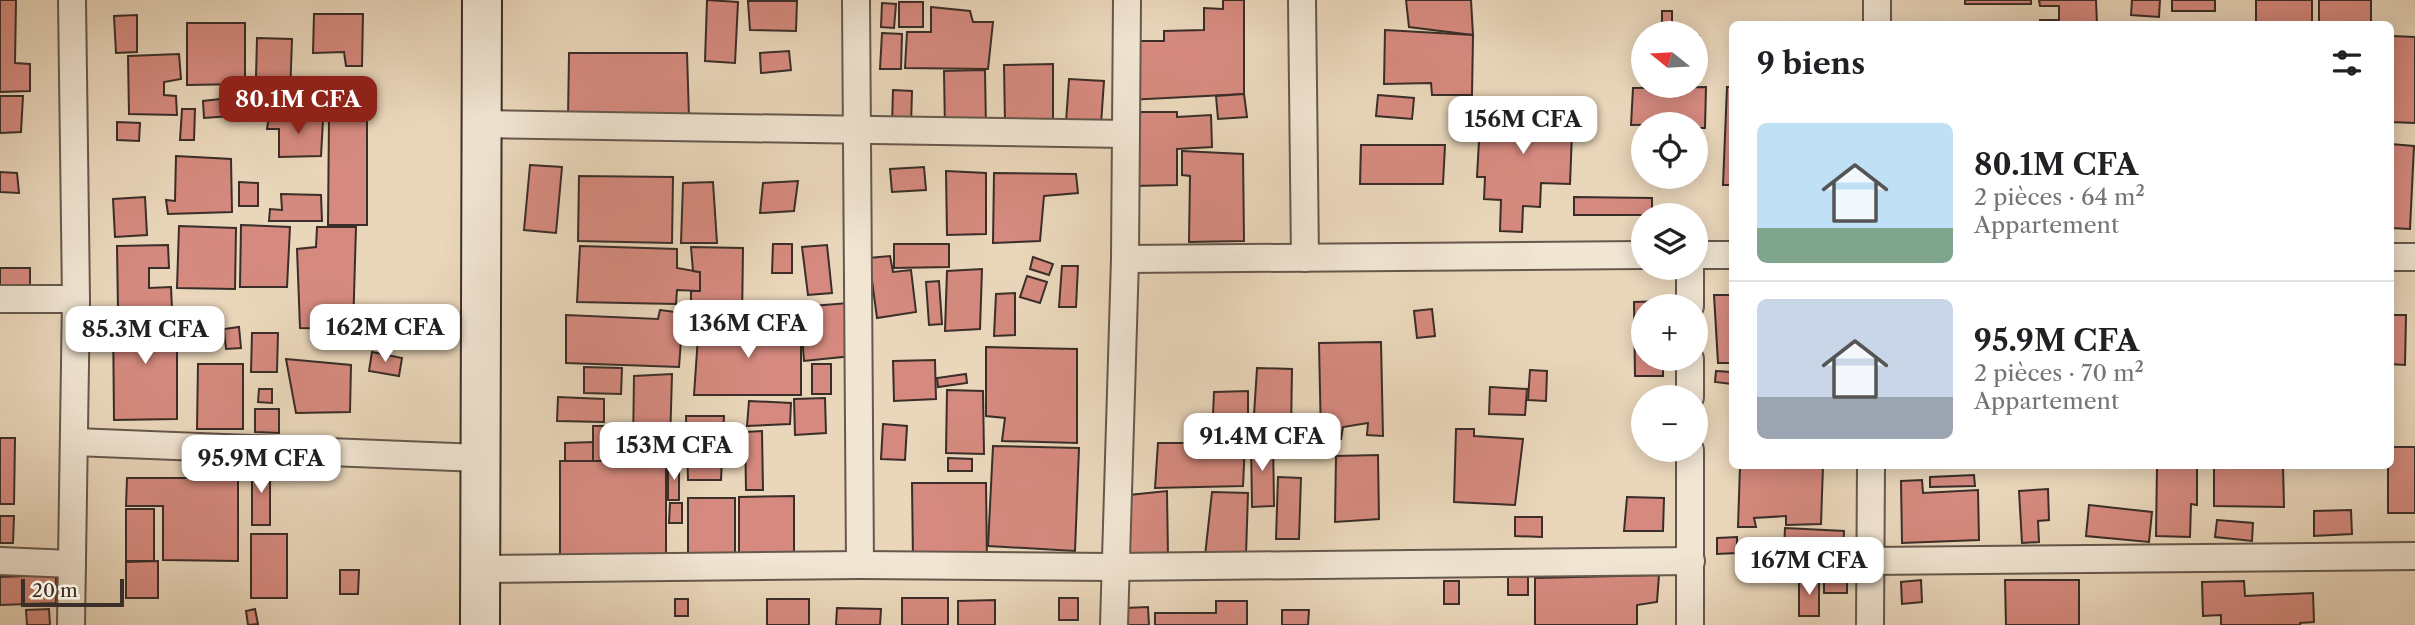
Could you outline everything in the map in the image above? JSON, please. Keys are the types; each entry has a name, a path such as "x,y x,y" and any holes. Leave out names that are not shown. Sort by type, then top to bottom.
{"street":[{"path":"71,625 76,299 72,0"},
{"path":"480,625 482,0"},
{"path":"856,0 860,565"},
{"path":"1114,625 1125,259 1127,0"},
{"path":"1302,0 1305,258"},
{"path":"1877,0 1877,21"},
{"path":"481,124 1126,134"},
{"path":"1125,259 1631,255"},
{"path":"1708,255 1729,256"},
{"path":"2394,257 2415,257"},
{"path":"0,299 76,299"},
{"path":"75,442 480,458"},
{"path":"1690,462 1690,625"},
{"path":"1870,625 1871,469"},
{"path":"1870,561 2415,555"},
{"path":"0,561 72,564"},
{"path":"480,569 860,565 1115,567 1690,561"}],"building":[{"path":"0,0 16,0 15,63 30,64 30,91 0,92"},
{"path":"707,0 738,2 735,63 705,61"},
{"path":"1223,0 1244,0 1244,94 1128,100 1129,41 1164,41 1164,31 1204,30 1204,8 1223,9"},
{"path":"1406,0 1471,0 1473,35 1409,27"},
{"path":"1965,0 2031,0 2031,4 1965,4"},
{"path":"2039,0 2096,0 2097,21 2040,21 2059,20 2059,6 2040,6"},
{"path":"2132,0 2160,0 2159,17 2131,15"},
{"path":"2172,0 2215,0 2215,11 2172,11"},
{"path":"2256,0 2312,0 2312,21 2256,21"},
{"path":"2319,0 2371,0 2371,21 2319,21"},
{"path":"748,1 797,1 796,31 750,30"},
{"path":"899,2 923,2 923,27 899,27"},
{"path":"882,3 896,4 894,28 881,27"},
{"path":"931,7 970,11 973,22 993,22 988,69 905,68 907,32 931,32"},
{"path":"1662,11 1672,11 1672,21 1662,21"},
{"path":"314,14 363,14 362,66 346,66 344,52 313,53"},
{"path":"137,15 137,52 116,53 114,16"},
{"path":"187,23 245,23 245,84 187,85"},
{"path":"1385,30 1473,35 1472,95 1432,95 1431,83 1384,84"},
{"path":"882,33 902,34 901,69 880,69"},
{"path":"2394,36 2415,37 2415,123 2394,122"},
{"path":"257,38 292,39 290,96 298,96 298,113 255,116"},
{"path":"789,51 791,70 761,73 760,53"},
{"path":"569,53 687,53 689,117 568,119"},
{"path":"179,54 181,79 164,82 164,95 176,96 177,115 129,114 128,56"},
{"path":"1053,64 1053,121 1005,123 1004,65"},
{"path":"985,70 986,130 945,131 944,71"},
{"path":"1069,79 1104,81 1101,124 1066,122"},
{"path":"1727,87 1729,87 1729,185 1723,185"},
{"path":"893,90 912,91 911,126 892,126"},
{"path":"1244,94 1247,117 1218,119 1216,96"},
{"path":"1378,95 1414,98 1412,119 1376,116"},
{"path":"0,96 23,96 21,132 0,133"},
{"path":"229,98 231,116 204,118 203,101"},
{"path":"1632,98 1706,98 1705,112 1632,112"},
{"path":"1481,105 1573,108 1570,184 1541,183 1540,207 1523,206 1522,232 1500,231 1501,200 1484,199 1485,177 1477,177"},
{"path":"182,109 195,109 194,140 180,140"},
{"path":"1135,112 1177,112 1177,117 1211,115 1212,147 1177,149 1177,185 1134,186"},
{"path":"367,114 367,225 328,225 329,118"},
{"path":"269,116 323,120 321,156 279,157 279,129 267,129"},
{"path":"117,122 140,123 139,141 117,140"},
{"path":"2394,144 2414,146 2410,229 2394,228"},
{"path":"1361,145 1445,145 1443,184 1360,184"},
{"path":"1182,151 1243,154 1244,241 1189,242 1190,176 1182,175"},
{"path":"176,156 231,159 232,212 168,214 166,200 175,201"},
{"path":"530,165 562,167 556,233 524,230"},
{"path":"924,167 926,190 892,192 890,169"},
{"path":"946,171 986,173 986,234 947,235"},
{"path":"0,172 17,173 19,193 0,192"},
{"path":"994,173 1076,174 1078,193 1044,196 1040,241 993,243"},
{"path":"579,176 673,177 672,243 578,241"},
{"path":"798,181 794,211 760,213 763,183"},
{"path":"239,182 258,183 258,206 239,206"},
{"path":"713,182 717,243 681,243 683,183"},
{"path":"281,194 321,195 322,221 269,221 270,209 282,210"},
{"path":"145,197 147,235 115,237 113,199"},
{"path":"1574,197 1652,198 1652,203 1631,203 1631,215 1574,215"},
{"path":"241,225 290,227 287,287 240,287"},
{"path":"179,226 236,228 235,289 177,288"},
{"path":"317,227 356,227 353,329 300,328 297,249 316,247"},
{"path":"773,244 792,244 792,273 772,273"},
{"path":"894,244 949,244 949,267 894,268"},
{"path":"168,245 169,268 149,268 149,288 171,287 172,309 118,310 117,246"},
{"path":"827,245 832,293 808,295 802,247"},
{"path":"580,246 677,249 677,268 700,272 700,291 677,290 676,304 577,302"},
{"path":"691,247 743,248 742,321 691,322 691,291 700,291 700,272 693,271"},
{"path":"890,256 893,272 911,270 916,312 877,318 869,258"},
{"path":"1033,257 1053,264 1049,275 1030,269"},
{"path":"1062,266 1078,266 1076,307 1059,307"},
{"path":"0,268 30,268 30,287 0,288"},
{"path":"982,269 980,329 945,331 947,271"},
{"path":"1027,276 1047,282 1040,303 1020,297"},
{"path":"939,281 942,324 929,325 926,282"},
{"path":"1015,293 1015,335 994,336 996,294"},
{"path":"1714,295 1729,295 1729,363 1718,363"},
{"path":"848,303 852,356 804,361 800,307"},
{"path":"766,307 790,307 790,322 766,321"},
{"path":"211,308 215,327 197,330 199,343 189,345 183,313"},
{"path":"1432,309 1435,336 1417,338 1414,311"},
{"path":"660,310 683,313 679,367 566,363 566,315 658,319"},
{"path":"113,313 177,313 177,419 114,420"},
{"path":"2394,315 2406,315 2405,365 2394,364"},
{"path":"699,322 801,328 801,395 694,395"},
{"path":"239,327 241,348 226,349 224,329"},
{"path":"252,333 278,333 277,372 251,372"},
{"path":"1381,342 1383,436 1367,435 1368,423 1343,427 1341,439 1321,438 1319,343"},
{"path":"986,347 1077,349 1077,443 1002,441 1005,418 986,416"},
{"path":"372,352 402,358 399,376 369,371"},
{"path":"286,359 351,365 350,412 296,413"},
{"path":"935,360 936,399 894,401 893,361"},
{"path":"198,364 243,364 243,429 197,429"},
{"path":"812,364 831,364 831,394 812,394"},
{"path":"584,367 622,368 621,394 584,393"},
{"path":"1257,368 1292,369 1291,432 1253,431"},
{"path":"1530,370 1547,371 1546,401 1528,400"},
{"path":"1635,371 1663,371 1663,376 1635,376"},
{"path":"1716,371 1729,372 1729,384 1715,382"},
{"path":"672,374 670,444 633,446 634,376"},
{"path":"966,374 967,383 938,387 937,378"},
{"path":"1490,387 1527,389 1525,415 1489,414"},
{"path":"259,389 272,389 272,403 258,402"},
{"path":"947,390 983,391 984,454 946,453"},
{"path":"1248,391 1248,437 1212,436 1214,392"},
{"path":"558,397 604,399 604,422 557,421"},
{"path":"825,398 826,433 795,435 794,399"},
{"path":"749,401 791,403 790,424 747,426"},
{"path":"255,409 279,409 279,433 255,432"},
{"path":"686,416 724,416 721,480 688,480"},
{"path":"883,424 907,426 905,460 881,459"},
{"path":"593,426 625,426 625,461 593,461"},
{"path":"1456,429 1474,429 1474,436 1523,439 1515,505 1454,502"},
{"path":"762,431 763,490 746,490 745,432"},
{"path":"0,438 15,438 14,504 0,504"},
{"path":"1273,439 1274,506 1252,507 1251,440"},
{"path":"593,442 593,461 565,461 565,443"},
{"path":"1158,443 1245,443 1243,486 1155,488"},
{"path":"993,446 1079,448 1075,551 988,546"},
{"path":"2394,447 2415,447 2415,513 2388,513 2388,469 2394,469"},
{"path":"1378,455 1379,519 1335,522 1336,456"},
{"path":"948,458 972,459 972,471 948,471"},
{"path":"560,461 666,461 666,562 560,563"},
{"path":"252,465 270,465 270,525 252,525"},
{"path":"668,465 679,465 679,500 668,500"},
{"path":"1740,469 1823,469 1821,524 1786,525 1786,516 1754,518 1756,527 1738,527"},
{"path":"2157,469 2197,469 2197,505 2191,504 2190,537 2156,536"},
{"path":"2214,469 2283,469 2284,507 2214,506"},
{"path":"1974,475 1975,486 1930,487 1930,477"},
{"path":"1278,477 1301,478 1299,539 1276,539"},
{"path":"127,478 238,478 238,561 163,560 163,506 126,506"},
{"path":"1922,480 1923,493 1978,490 1979,540 1902,543 1901,481"},
{"path":"912,483 986,483 987,562 913,562"},
{"path":"2048,489 2049,520 2038,521 2039,542 2022,543 2019,491"},
{"path":"1167,491 1168,557 1128,559 1129,495"},
{"path":"1212,492 1248,493 1246,555 1205,556"},
{"path":"794,496 794,556 739,556 739,497"},
{"path":"1627,497 1664,498 1663,531 1624,531"},
{"path":"688,498 735,498 735,557 688,557"},
{"path":"670,503 682,503 682,523 669,523"},
{"path":"2089,505 2152,512 2149,542 2086,536"},
{"path":"126,509 154,509 154,561 126,561"},
{"path":"2351,510 2352,534 2314,536 2314,511"},
{"path":"0,516 14,516 13,543 0,543"},
{"path":"1515,517 1542,517 1542,537 1515,536"},
{"path":"2217,520 2253,523 2252,541 2215,537"},
{"path":"1785,528 1844,531 1843,552 1784,550"},
{"path":"251,534 287,534 287,598 251,598"},
{"path":"1737,537 1737,553 1717,554 1717,538"},
{"path":"1824,557 1847,557 1847,593 1824,593"},
{"path":"158,561 158,598 126,598 126,562"},
{"path":"340,570 359,570 358,594 340,594"},
{"path":"56,575 56,603 0,605 0,577"},
{"path":"1659,575 1657,602 1637,605 1637,625 1535,625 1535,578"},
{"path":"1508,577 1528,577 1528,595 1508,595"},
{"path":"1799,578 1819,579 1819,616 1799,616"},
{"path":"1921,580 1922,602 1902,604 1901,582"},
{"path":"2005,580 2079,580 2079,625 2006,625"},
{"path":"1444,581 1459,581 1459,604 1444,604"},
{"path":"2244,581 2245,596 2313,593 2314,622 2300,625 2221,625 2221,615 2203,616 2202,582"},
{"path":"902,598 948,598 948,625 902,625"},
{"path":"1059,598 1078,598 1078,620 1059,620"},
{"path":"675,599 688,599 688,616 675,616"},
{"path":"767,599 809,599 809,625 767,625"},
{"path":"995,600 995,625 958,625 958,601"},
{"path":"1216,601 1247,601 1247,625 1155,625 1155,613 1216,613"},
{"path":"1148,607 1149,625 1126,625 1125,608"},
{"path":"837,608 881,609 880,625 836,625"},
{"path":"49,609 50,625 27,625 26,610"},
{"path":"255,609 258,624 248,625 246,611"},
{"path":"1282,610 1309,610 1308,625 1282,625"}]}
